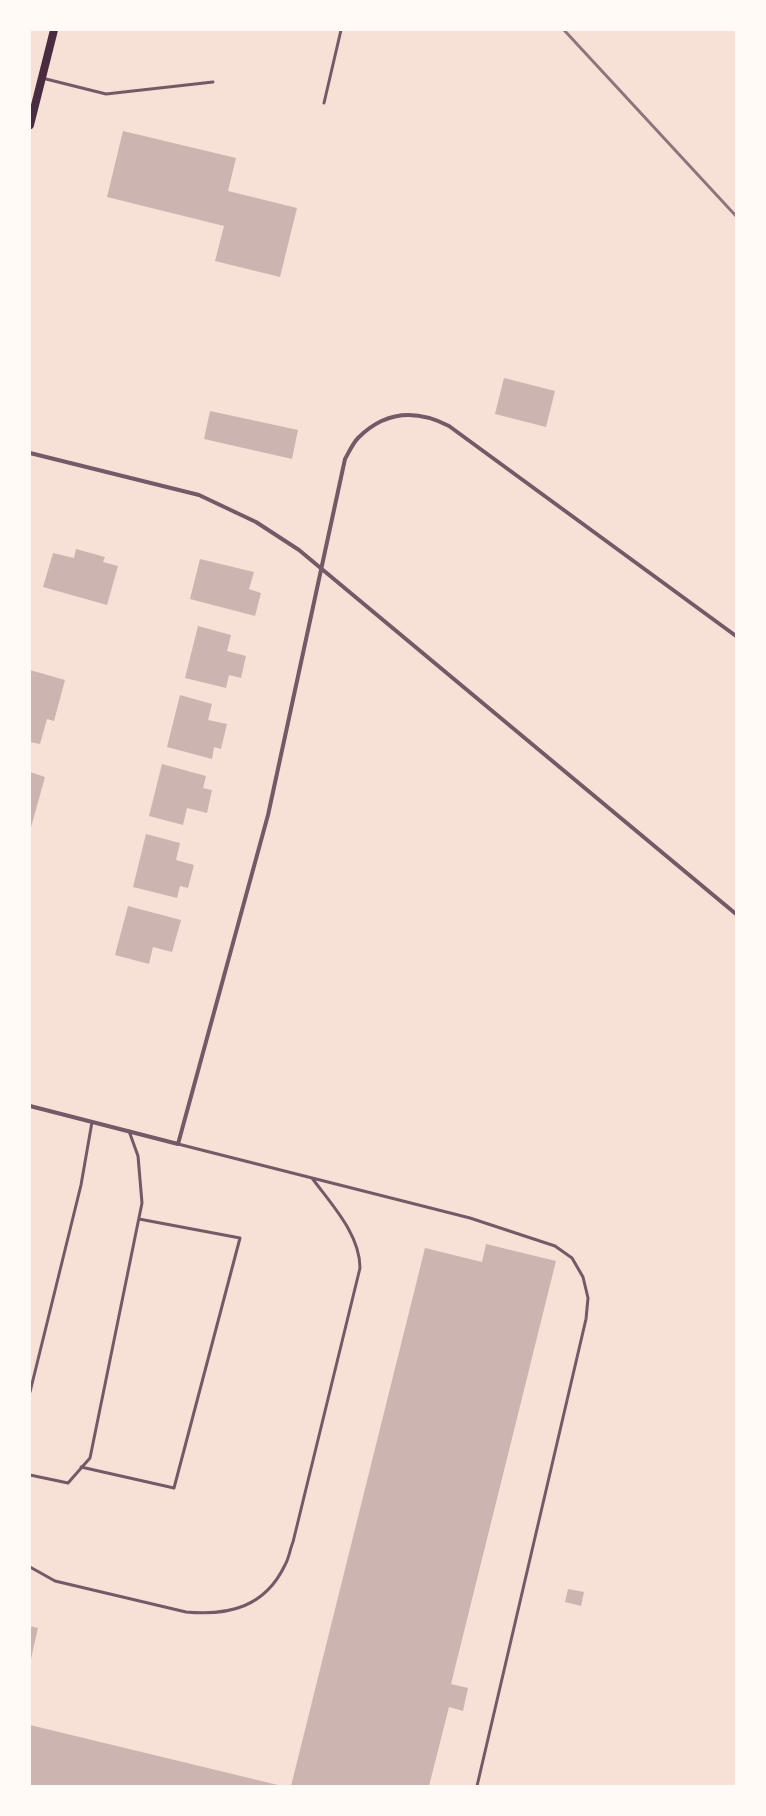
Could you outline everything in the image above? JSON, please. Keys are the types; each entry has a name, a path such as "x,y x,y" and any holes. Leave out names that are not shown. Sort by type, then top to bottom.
{"main road":[{"path":"30,126 54,30"}],"street":[{"path":"30,1106 178,1144 268,816 345,458 357,439 375,424 396,416 414,414 436,420 449,426 736,636"},
{"path":"30,453 199,495 256,522 299,550 736,914"}],"lane":[{"path":"324,103 342,30"},
{"path":"42,78 106,94 213,82"},
{"path":"30,1392 81,1185 92,1122"},
{"path":"30,1476 68,1483 90,1458 142,1203 138,1156 129,1131"},
{"path":"178,1144 470,1218 555,1246 572,1258 584,1277 588,1298 586,1319 477,1786"},
{"path":"30,1567 55,1581 186,1612 209,1614 238,1609 260,1597 276,1580 285,1565 293,1542 360,1268 358,1250 344,1222 312,1178"},
{"path":"81,1467 174,1488 240,1238 139,1219"}],"building":[{"path":"123,131 236,158 228,191 297,208 280,277 215,261 224,226 107,197"},
{"path":"504,378 555,391 546,427 495,414"},
{"path":"210,411 298,430 292,459 204,439"},
{"path":"76,549 105,557 103,562 118,566 107,605 43,587 53,553 74,558"},
{"path":"200,559 254,572 249,589 261,593 255,616 190,599"},
{"path":"198,626 231,635 227,651 246,656 241,678 229,675 226,688 185,678"},
{"path":"30,670 65,680 54,721 47,719 40,744 30,742"},
{"path":"180,695 212,704 208,720 227,724 221,749 214,747 212,759 167,747"},
{"path":"162,764 206,776 203,788 212,790 207,813 187,808 183,825 149,816"},
{"path":"30,772 45,777 30,831"},
{"path":"146,834 180,843 176,860 194,865 188,888 180,886 177,898 133,887"},
{"path":"128,906 181,920 172,952 153,947 149,964 115,955"},
{"path":"486,1244 556,1261 451,1684 468,1688 463,1711 449,1707 429,1786 291,1786 425,1248 482,1262"},
{"path":"568,1589 584,1592 581,1606 565,1602"},
{"path":"30,1626 38,1628 31,1659 30,1659"},
{"path":"30,1725 278,1785 278,1786 30,1786"}],"railway":[{"path":"564,30 736,216"}]}
